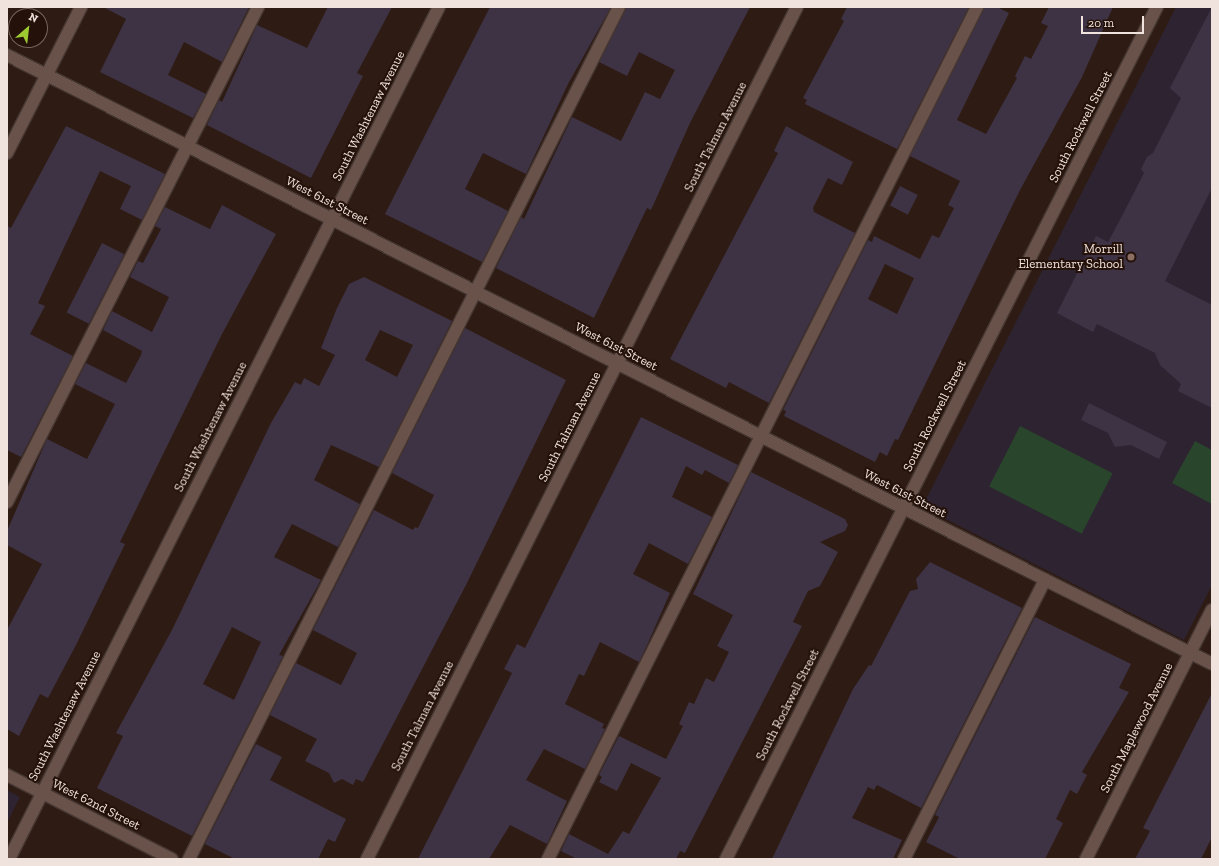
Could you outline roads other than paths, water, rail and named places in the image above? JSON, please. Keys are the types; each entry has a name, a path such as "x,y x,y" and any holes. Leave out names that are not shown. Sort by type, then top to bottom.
{"street":[{"path":"7,153 81,7"},
{"path":"7,502 258,7"},
{"name":"South Washtenaw Avenue","path":"8,859 439,7"},
{"path":"189,859 619,7"},
{"name":"South Talman Avenue","path":"367,859 797,7"},
{"path":"548,859 977,7"},
{"name":"South Rockwell Street","path":"726,859 1158,7"},
{"name":"West 61st Street","path":"7,55 1212,664"},
{"path":"904,859 1045,580"},
{"name":"South Maplewood Avenue","path":"1086,859 1212,610"},
{"name":"West 62nd Street","path":"7,775 172,859"}],"place":[{"name":"Morrill Elementary School","path":"1131,257"}]}
